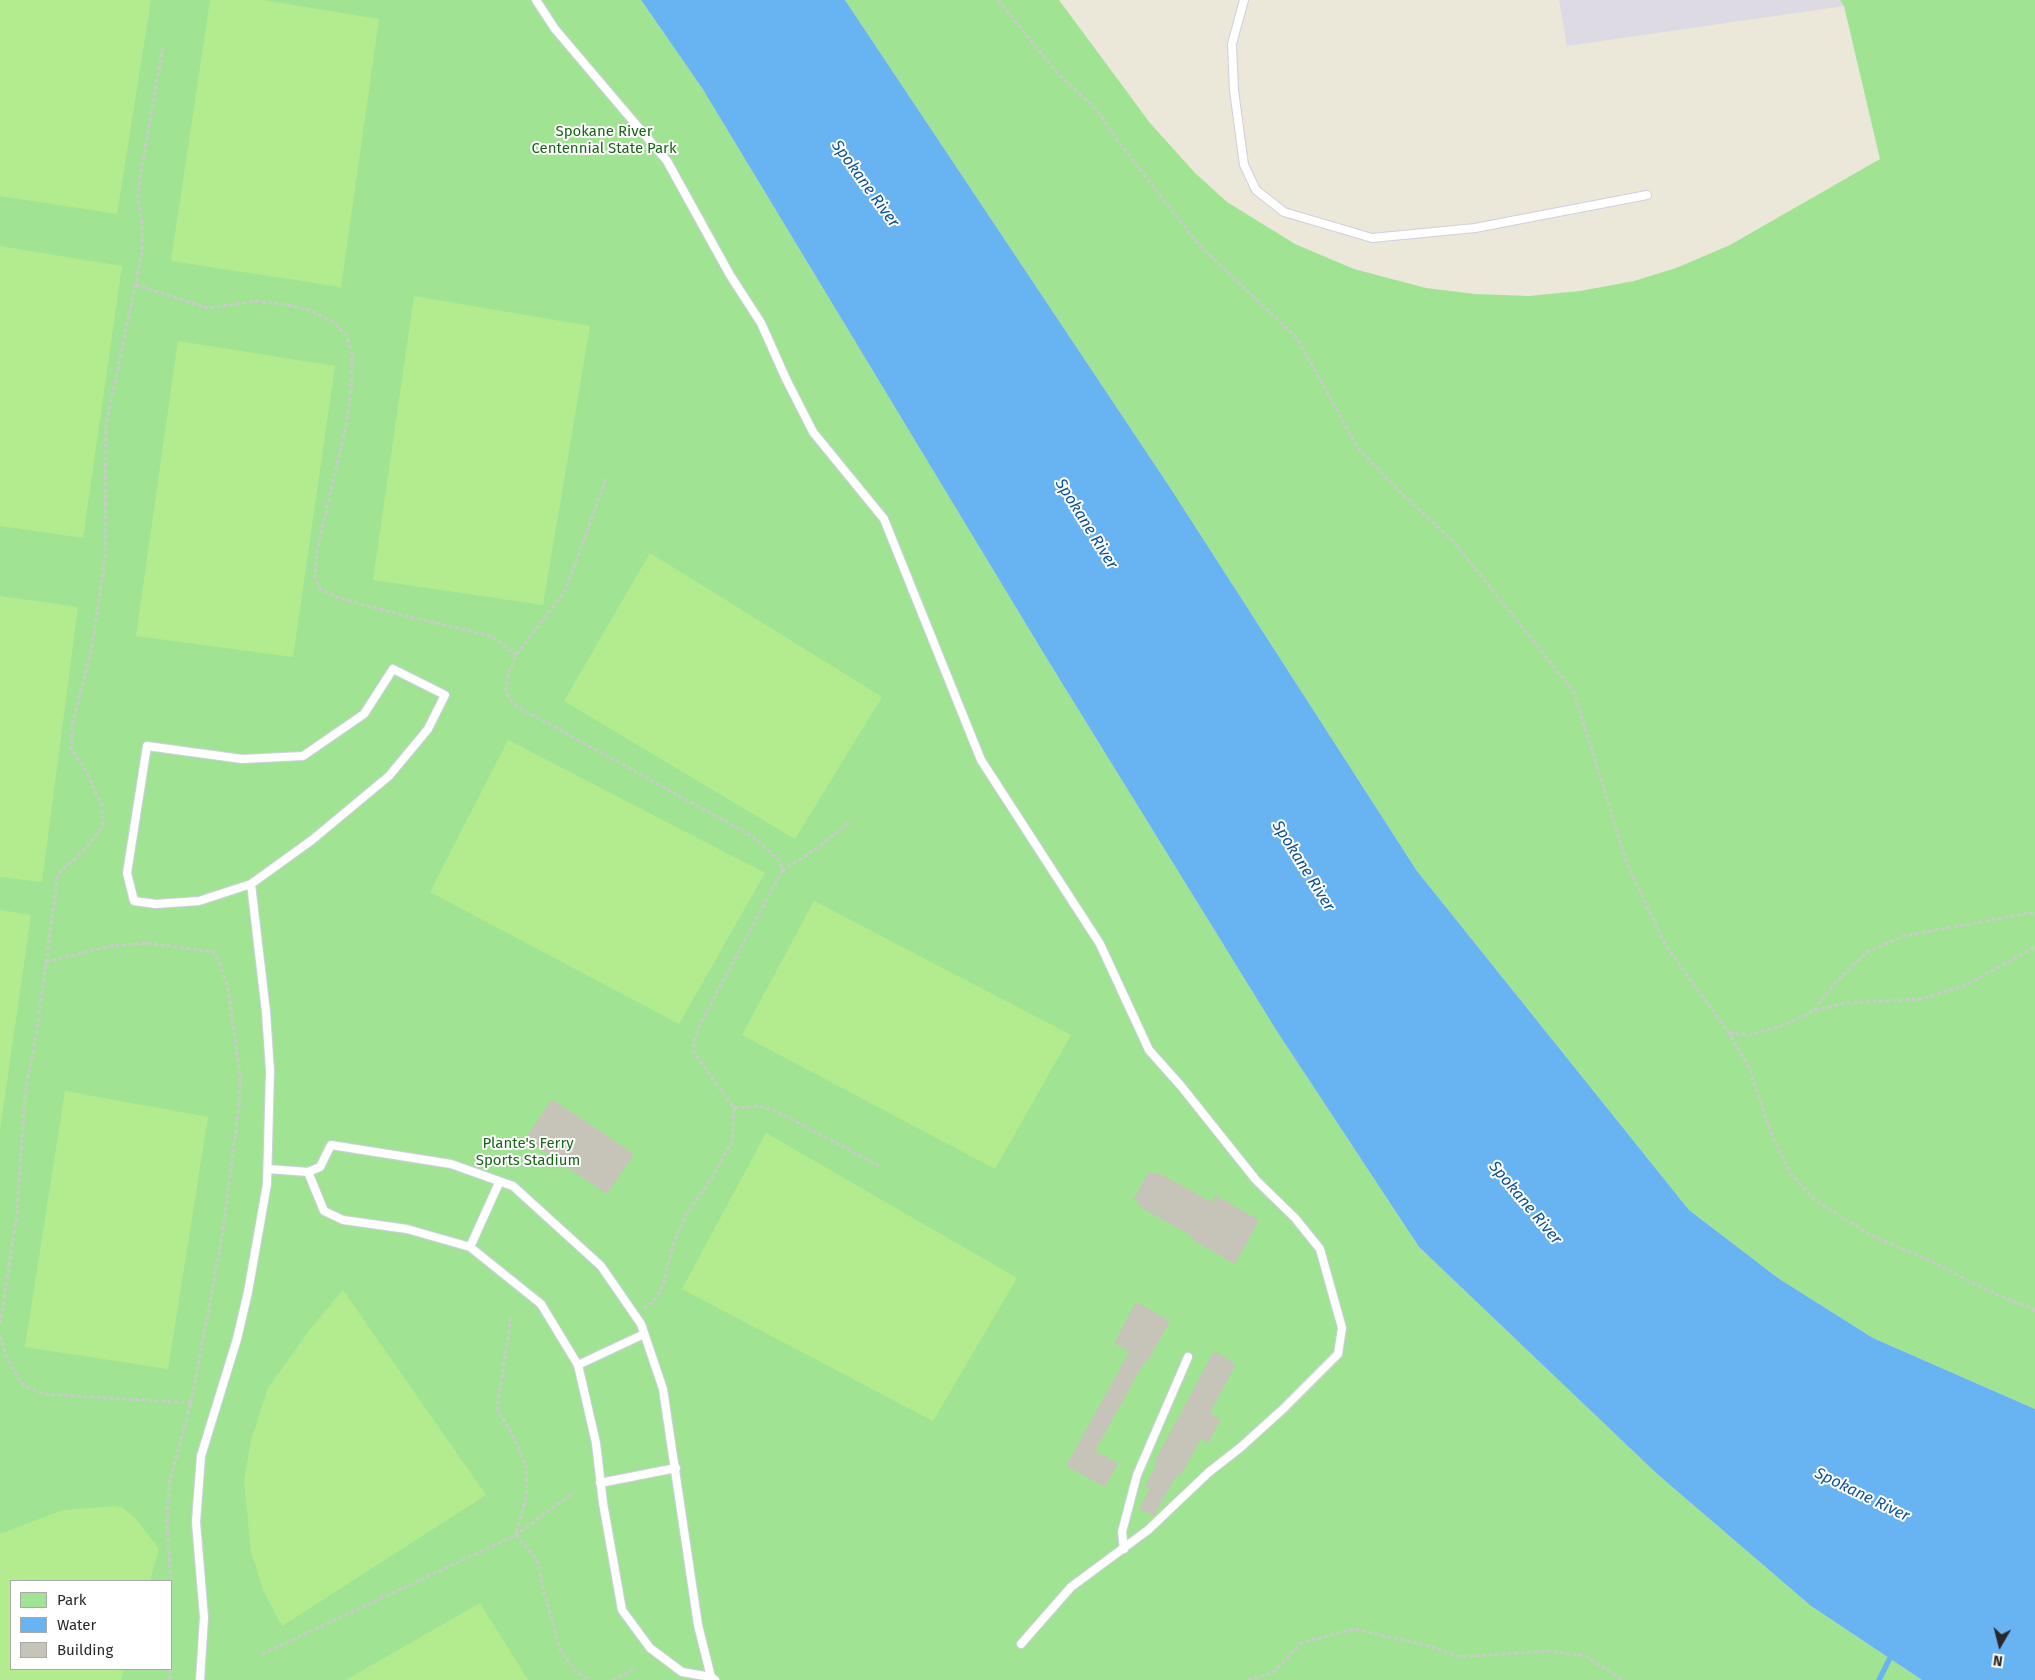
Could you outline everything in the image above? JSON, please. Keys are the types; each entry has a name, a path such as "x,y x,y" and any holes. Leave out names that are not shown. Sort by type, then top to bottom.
{"lane":[{"path":"536,0 555,29 667,161 730,275 761,323 786,379 813,432 884,519 981,760 1100,944 1148,1050 1180,1086 1256,1180 1295,1218 1320,1249 1342,1328 1338,1354 1262,1428 1209,1472 1148,1530 1071,1587 1021,1644"},
{"path":"1244,0 1232,44 1234,90 1244,165 1256,190 1284,212 1372,238 1475,228 1647,194"},
{"path":"393,669 446,695 428,728 389,776 312,840 251,884 199,901 156,904 134,901 127,873 147,746 242,759 304,756 364,714 393,669"},
{"path":"200,1680 204,1617 196,1522 201,1456 235,1347 248,1292 268,1169 270,1071 266,1012 251,884"},
{"path":"268,1169 308,1172 320,1167 331,1145 451,1164 499,1183 513,1186 600,1266 634,1314 644,1334 663,1389 698,1625 713,1678 682,1672 650,1648 622,1610 600,1483 596,1443 578,1365 541,1304 470,1248 407,1229 343,1220 324,1211 308,1172"},
{"path":"470,1248 499,1183"},
{"path":"578,1365 644,1334"},
{"path":"1124,1549 1122,1532 1137,1475 1188,1357"},
{"path":"600,1483 676,1468"}],"path":[{"path":"998,0 1058,74 1096,109 1118,141 1199,245 1297,338 1357,447 1401,493 1454,541 1574,692 1627,864 1666,946 1729,1033 1749,1068 1771,1133 1790,1173 1816,1202 1872,1236 1932,1261 1993,1293 2035,1310"},
{"path":"0,1324 16,1214 25,1095 58,874 86,848 104,826 102,806 86,772 71,748 72,726 91,652 105,559 106,426 142,254 142,224 138,196 163,47"},
{"path":"136,285 208,308 256,301 310,310 334,322 346,335 352,352 351,390 346,424 317,551 315,577 320,588 336,597 491,636 516,655"},
{"path":"606,479 565,590 516,655 508,675 506,692 513,704 752,836 780,861 782,871"},
{"path":"634,1314 654,1301 663,1286 674,1245 684,1218 714,1174 732,1141 734,1108 694,1052 694,1041 700,1024 782,871 851,821"},
{"path":"1814,1010 1836,983 1867,952 1904,936 2035,912"},
{"path":"46,962 110,946 147,943 184,948 212,952 219,962 228,988 240,1075 239,1106 222,1237 191,1403 169,1483 167,1524 171,1580"},
{"path":"1729,1033 1749,1035 1782,1026 1814,1010 1845,1003 1922,999 1966,986 2035,948"},
{"path":"734,1108 760,1106 778,1112 881,1167"},
{"path":"512,1317 498,1409 511,1432 526,1466 527,1493 516,1535"},
{"path":"0,1336 7,1359 23,1385 44,1394 191,1403"},
{"path":"262,1654 516,1535 574,1492"},
{"path":"516,1535 537,1560 560,1649 575,1671 590,1680"},
{"path":"1248,1680 1273,1673 1301,1643 1354,1629 1426,1646 1460,1657 1548,1651 1586,1656 1623,1680"},
{"path":"612,1680 636,1668"}],"shaded area":[{"path":"1559,0 1840,0 1844,6 1567,46"}],"green space":[{"name":"Plante's Ferry Sports Stadium","path":"0,0 641,0 702,88 1044,654 1278,1033 1419,1247 1656,1473 1811,1606 1922,1680 0,1680"},
{"path":"0,0 151,0 117,214 0,196"},
{"path":"210,0 262,0 379,19 341,287 171,261"},
{"path":"845,0 1059,0 1150,123 1195,173 1227,202 1295,244 1354,269 1426,288 1475,294 1529,296 1580,291 1634,281 1676,268 1730,245 1880,159 1844,6 1840,0 2035,0 2035,1409 1873,1338 1778,1278 1689,1210 1417,871 1169,486"},
{"path":"0,246 122,266 83,538 0,526"},
{"path":"414,296 590,326 543,605 373,580"},
{"path":"178,341 335,366 293,657 136,636"},
{"path":"650,553 882,697 795,839 564,701"},
{"path":"0,596 78,607 42,882 0,877"},
{"path":"508,740 765,873 679,1024 430,892"},
{"path":"814,901 1071,1035 995,1169 742,1035"},
{"path":"0,910 31,915 0,1131"},
{"path":"65,1091 208,1117 168,1369 25,1347"},
{"path":"766,1133 1017,1278 933,1421 682,1289"},
{"path":"343,1290 486,1495 282,1626 264,1592 251,1552 244,1481 251,1440 268,1388 311,1328"},
{"path":"115,1506 123,1508 135,1518 159,1549 150,1580 10,1580 10,1670 124,1670 121,1680 0,1680 0,1534 63,1510"},
{"path":"480,1603 528,1680 346,1680"}],"water":[{"name":"Spokane River","path":"641,0 845,0 1169,486 1417,871 1689,1210 1778,1278 1873,1338 2035,1409 2035,1680 1922,1680 1811,1606 1656,1473 1419,1247 1278,1033 1044,654 702,88"}],"building":[{"path":"552,1099 634,1154 607,1194 525,1139"},
{"path":"1149,1171 1155,1174 1157,1172 1212,1202 1215,1195 1259,1220 1235,1264 1191,1239 1192,1236 1138,1206 1140,1203 1133,1200"},
{"path":"1136,1302 1170,1321 1147,1362 1145,1361 1095,1451 1118,1463 1105,1487 1066,1466 1129,1352 1114,1343"},
{"path":"1214,1351 1236,1364 1210,1413 1221,1419 1208,1443 1201,1439 1180,1476 1177,1474 1154,1516 1139,1509 1150,1488 1145,1486 1157,1464 1154,1462"}],"waterway":[{"path":"1879,1680 1890,1658"}],"park label":[{"name":"Spokane River Centennial State Park","path":"604,140"}]}
